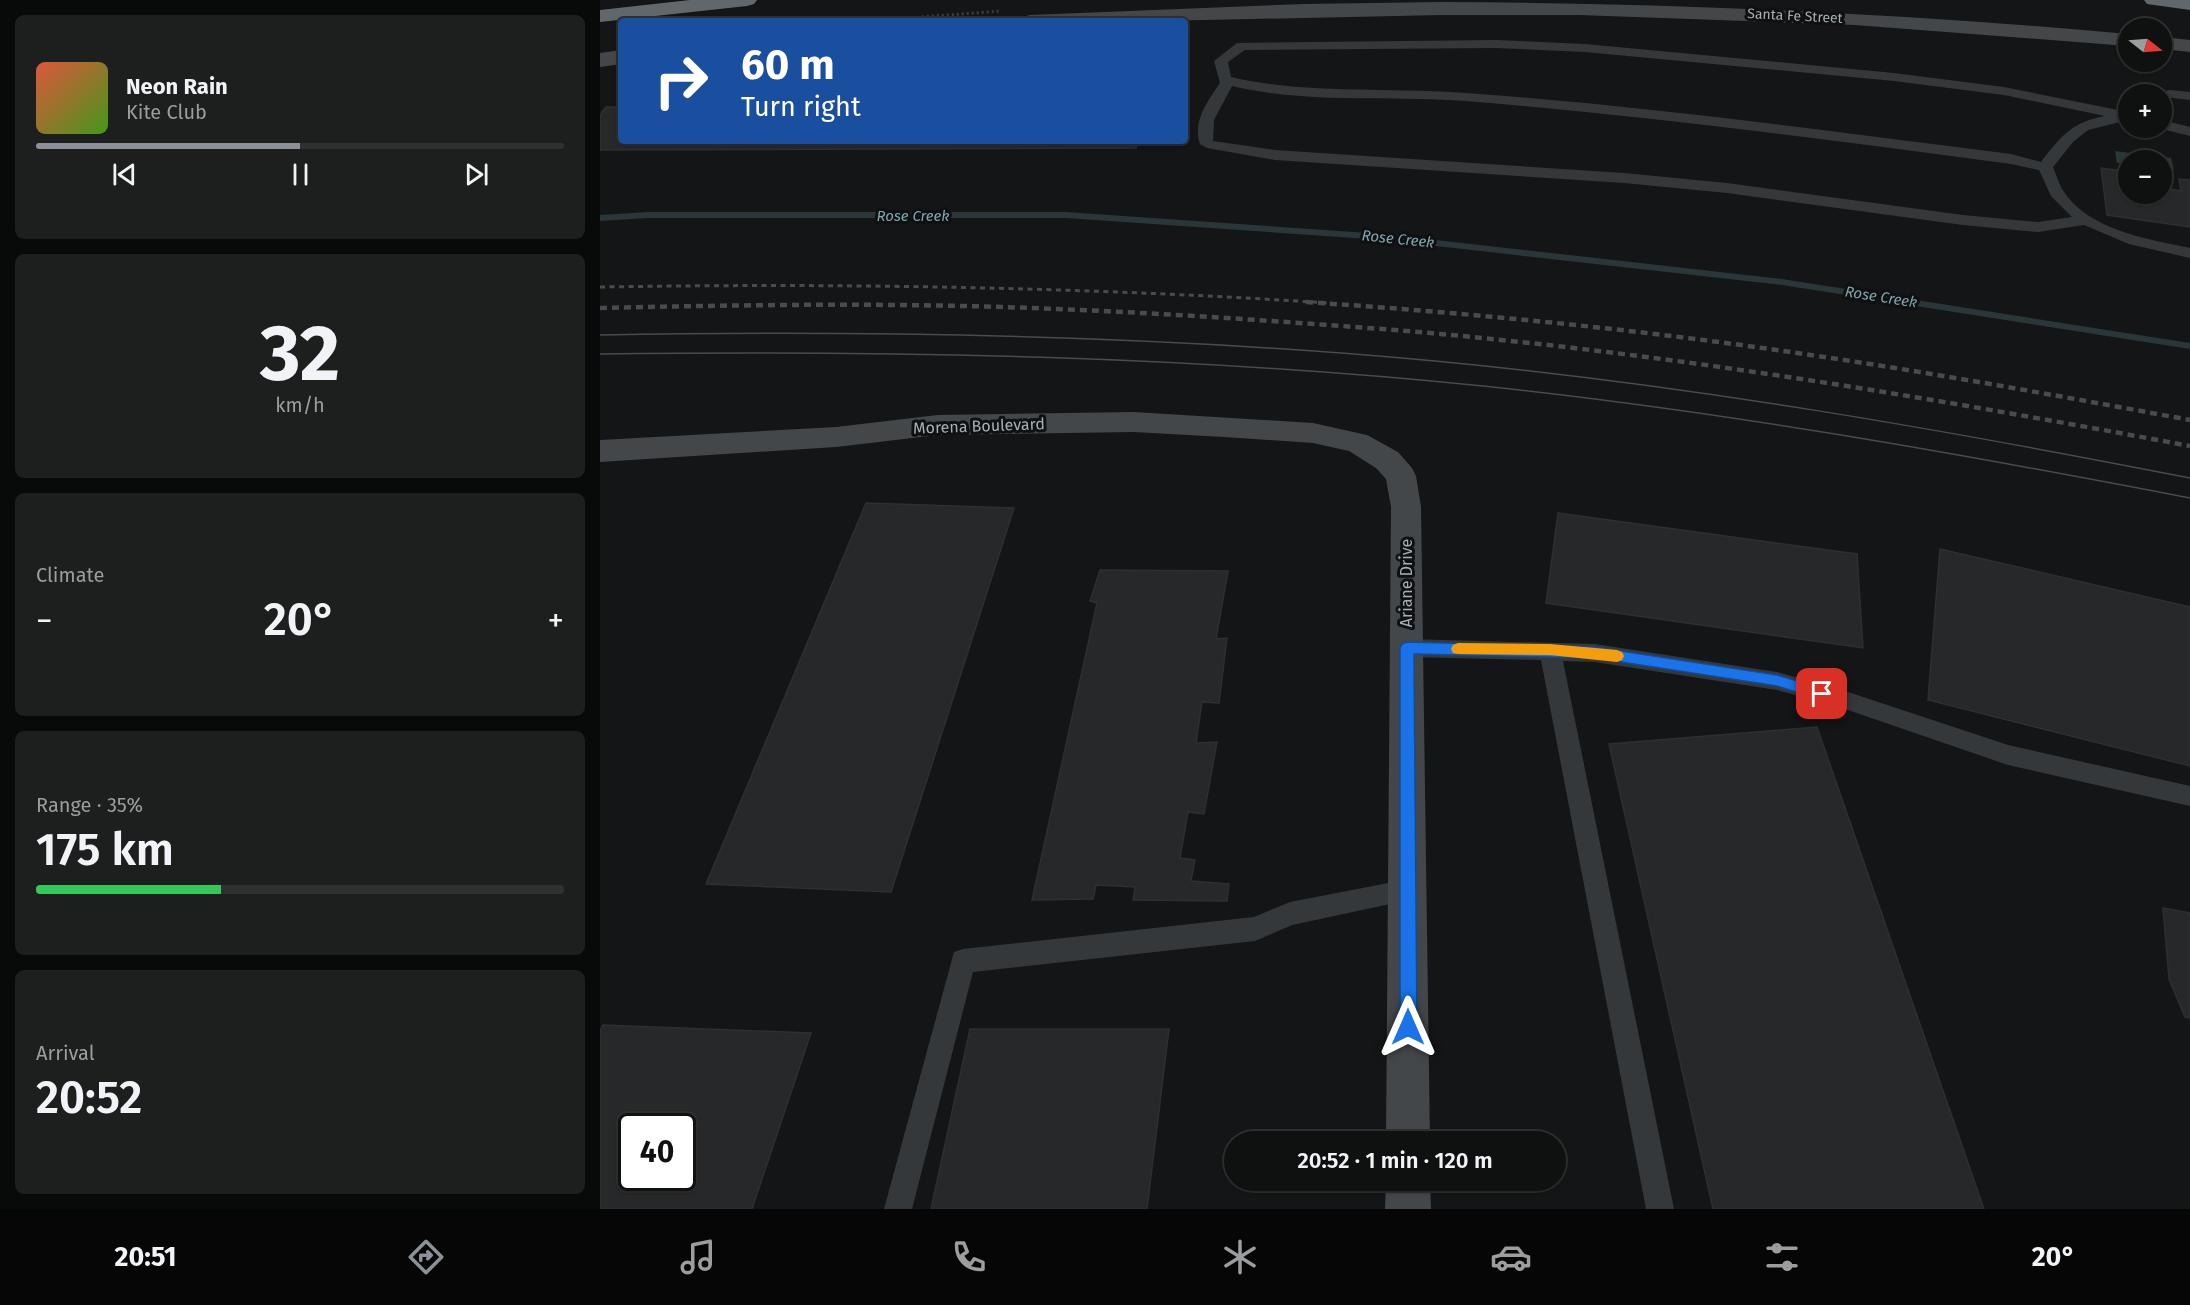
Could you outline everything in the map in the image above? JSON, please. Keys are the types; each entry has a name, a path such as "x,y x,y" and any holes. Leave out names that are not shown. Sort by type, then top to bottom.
{"highway":[{"path":"600,16 747,0"},
{"path":"2154,0 2190,4"}],"street":[{"name":"Santa Fe Street","path":"1107,18 1563,8 1875,20 2028,30 2118,39"},
{"path":"2172,44 2190,46"},
{"path":"600,60 618,57"},
{"name":"Morena Boulevard","path":"600,451 836,437 938,425 1134,422 1313,433 1357,442"},
{"name":"Ariane Drive","path":"1357,442 1387,460 1401,476 1406,507 1408,1131"},
{"path":"1408,1191 1408,1209"}],"lane":[{"path":"2045,167 2010,159 1757,126 1465,97 1268,90 1225,80 1221,61 1242,46 1496,44 1563,47 1894,77 2004,91 2118,116"},
{"path":"1228,81 1208,117 1203,136 1207,144 1275,155 1624,178 1727,188 1963,220 2038,227 2085,220"},
{"path":"2172,94 2190,96"},
{"path":"2045,167 2078,128 2101,120 2118,119"},
{"path":"2172,127 2190,132"},
{"path":"2045,167 2056,192 2085,220 2131,241 2190,253"},
{"path":"1407,648 1550,650 1595,653 1777,681 1845,700 2008,755 2190,796"},
{"path":"1550,650 1660,1209"},
{"path":"898,1209 963,961 1255,929 1290,914 1409,890"}],"shaded area":[{"path":"2115,151 2118,151 2117,163"}],"building":[{"path":"606,107 618,107 618,144 1137,144 1136,148 600,150 600,115"},
{"path":"2101,168 2118,171 2118,204 2172,204 2172,190 2181,191 2179,179 2190,180 2190,227 2107,215"},
{"path":"866,503 1014,508 891,892 706,884"},
{"path":"1558,513 1857,554 1863,648 1546,603"},
{"path":"1940,549 2190,607 2190,766 1928,700"},
{"path":"1100,570 1228,571 1216,639 1227,638 1219,703 1202,702 1196,743 1217,742 1204,814 1188,812 1180,858 1195,860 1191,881 1229,884 1227,901 1133,900 1135,887 1096,885 1093,899 1032,900 1097,603 1090,601"},
{"path":"1817,727 1984,1209 1713,1209 1609,744"},
{"path":"2163,908 2190,913 2190,1018 2185,1017 2169,979"},
{"path":"603,1025 811,1033 752,1209 600,1209 600,1031"},
{"path":"970,1029 1169,1029 1147,1209 931,1209"}],"waterway":[{"name":"Rose Creek","path":"600,218 648,215 1066,215 1383,237 1782,282 2190,346"}],"tram line":[{"path":"600,335 809,333 1018,336 1227,345 1435,361 1625,383 1814,410 2002,442 2190,478"},
{"path":"600,354 821,353 1042,357 1373,376 1572,396 1838,434 2190,498"}],"railway":[{"path":"600,287 964,288 1146,293 1328,303"},
{"path":"1306,302 1552,323 1736,344 1945,376 2190,420"},
{"path":"600,308 801,305 1002,307 1198,316 1395,330 1495,339 1695,363 1992,410 2190,446"}],"slow traffic":[{"path":"1458,649 1550,650 1617,656"}],"route":[{"path":"1408,1027 1407,648 1550,650 1595,653 1777,681 1822,694"}]}
